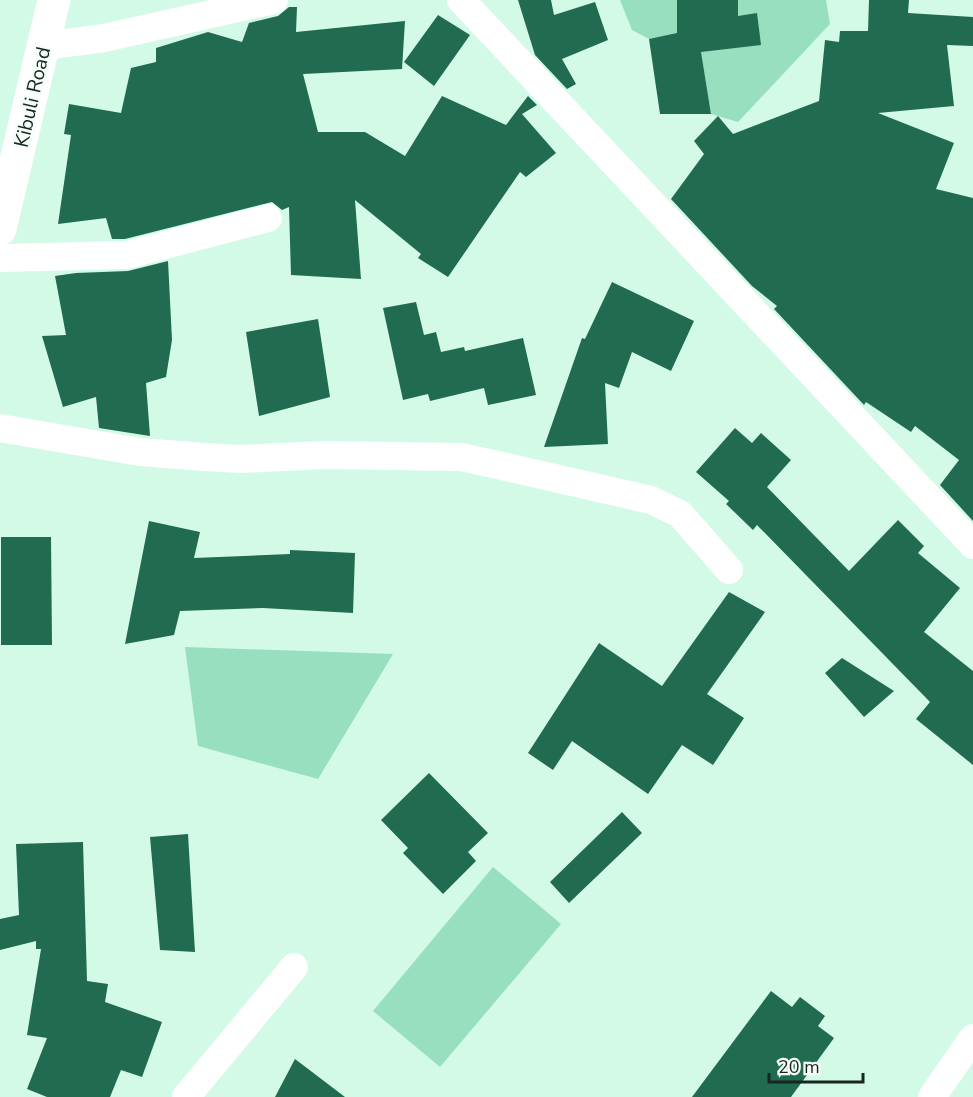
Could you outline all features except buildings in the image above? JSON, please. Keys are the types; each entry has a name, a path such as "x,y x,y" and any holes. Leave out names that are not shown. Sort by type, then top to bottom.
{"street":[{"name":"Kibuli Road","path":"0,229 54,0"},
{"path":"44,46 104,38 274,0"},
{"path":"461,0 973,545"},
{"path":"0,258 127,255 268,218"},
{"path":"0,428 140,452 241,459 323,455 462,457 651,500 680,514 729,570"},
{"path":"186,1097 294,967"},
{"path":"932,1097 973,1038"}],"green space":[{"path":"620,0 826,0 830,24 738,122 711,114 697,30 649,39 632,30"},
{"path":"185,647 393,654 318,779 198,746"},
{"path":"493,867 561,924 440,1067 373,1011"}]}
